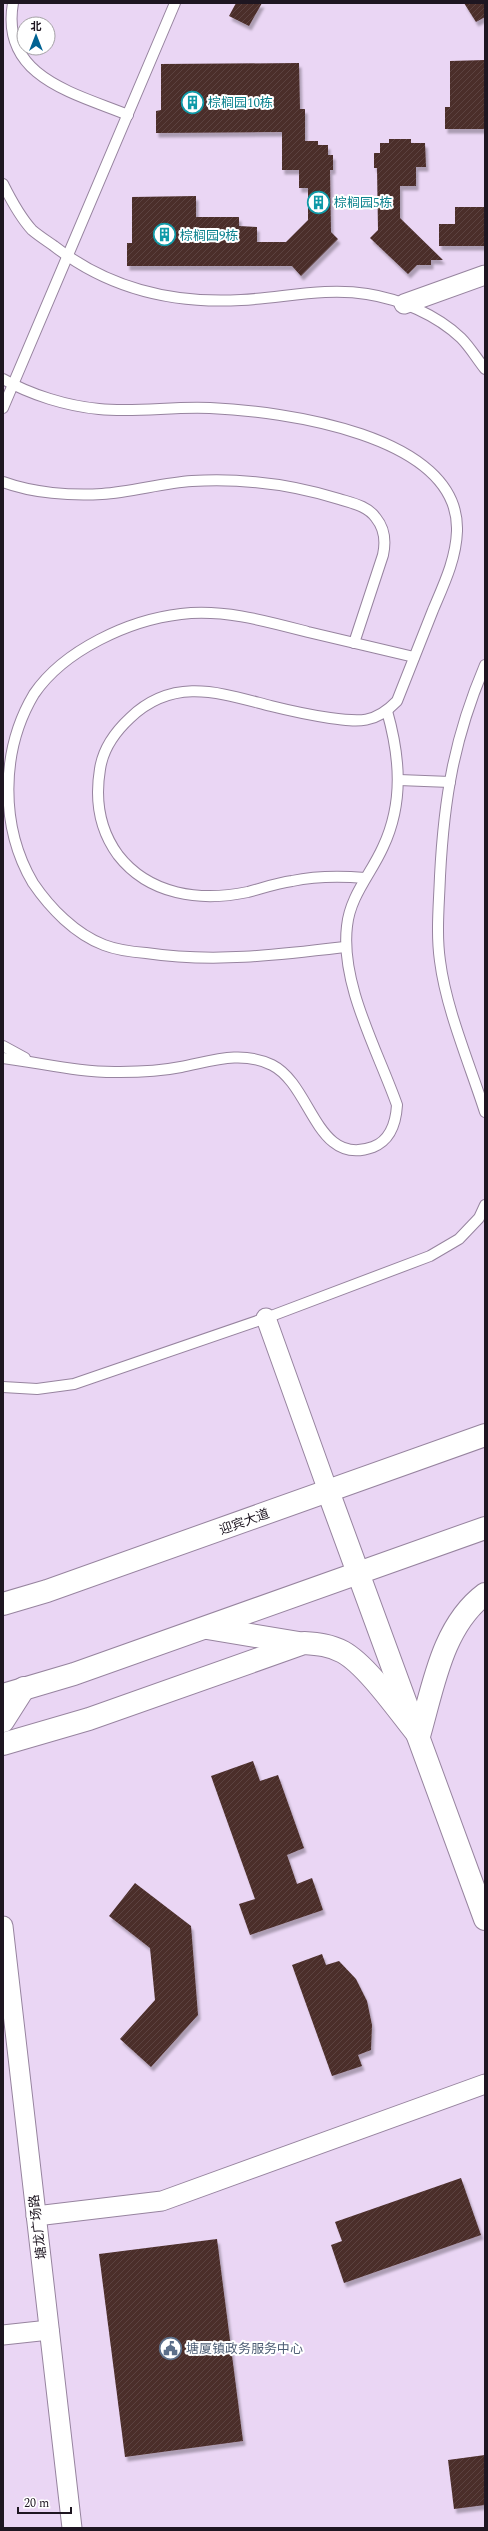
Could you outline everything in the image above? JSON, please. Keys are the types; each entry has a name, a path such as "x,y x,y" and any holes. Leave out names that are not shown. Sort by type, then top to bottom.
{"main road":[{"name":"迎宾大道","path":"3,1604 47,1591 485,1435"},
{"path":"328,1491 485,1919"},
{"path":"3,1695 74,1674 485,1528"},
{"path":"419,1736 442,1654 458,1624 476,1601 485,1594"},
{"path":"203,1628 304,1643 322,1644 344,1652 366,1673 419,1736"},
{"path":"3,1744 89,1719 304,1643"},
{"path":"3,1721 24,1688"}],"street":[{"path":"404,304 485,275"},
{"path":"266,1318 328,1491"},
{"name":"塘龙广场路","path":"3,1926 72,2528"},
{"path":"36,2216 162,2201 485,2084"},
{"path":"3,2335 49,2330"}],"lane":[{"path":"14,3 12,28 18,51 32,70 52,84 128,116"},
{"path":"3,408 175,3"},
{"path":"3,184 15,208 33,230 68,257 104,278 136,290 206,300 240,300 325,291 367,294 404,304 434,317 462,338 485,369"},
{"path":"3,379 13,385 52,400 98,409 144,411 208,408 241,410 305,419 367,437 420,461 439,480 452,503 458,529 455,555 397,701 387,711 374,718 360,721 310,715 219,692 197,690 176,693 155,700 137,712 121,727 109,744 101,764 97,786 98,807 103,828 112,847 125,864 136,874 161,889 182,894 226,895 299,880 341,876 366,878"},
{"path":"3,482 54,493 102,494 191,481 232,479 273,483 313,491 365,508 376,517 383,528 386,542 354,643"},
{"path":"346,947 258,958 212,959 165,956 104,945 72,926 45,900 24,869 11,835 5,798 7,762 15,733 34,693 58,668 85,648 115,631 148,620 182,614 216,613 250,617 414,657"},
{"path":"485,665 468,706 456,746 443,825 438,921 440,961 447,995 485,1112"},
{"path":"3,1058 83,1070 120,1072 178,1068 229,1056 252,1058 273,1066 290,1080 323,1132 334,1143 348,1150 363,1150 378,1145 390,1135 396,1121 397,1105 349,976 346,947 347,925 354,900 383,847 392,821 399,780 396,745 387,711"},
{"path":"399,780 450,782"},
{"path":"3,1046 32,1062"},
{"path":"3,1387 37,1389 74,1384 266,1318 430,1256 459,1239 479,1218 485,1205"}],"building":[{"path":"236,3 262,3 249,26 229,16"},
{"path":"464,3 485,3 485,17 476,22"},
{"path":"485,60 485,129 445,129 445,107 450,107 450,61"},
{"path":"299,63 300,109 305,109 305,141 318,141 318,145 328,145 328,155 333,155 333,170 330,170 331,232 338,239 301,276 292,266 127,266 127,243 132,243 132,197 196,196 196,217 239,217 239,226 257,227 257,242 286,242 308,220 308,188 299,188 299,170 282,170 282,132 156,133 156,111 161,110 161,64"},
{"path":"389,139 411,139 411,143 425,143 426,167 416,167 416,186 400,186 400,218 443,260 431,260 431,265 417,265 408,274 370,238 378,230 377,168 374,168 374,153 380,153 380,143 389,143"},
{"path":"455,207 485,207 485,246 439,246 439,224 455,224"},
{"path":"253,1761 260,1781 278,1775 304,1848 287,1855 297,1884 312,1878 323,1910 250,1935 239,1904 255,1899 211,1776"},
{"path":"135,1883 191,1926 198,2015 151,2067 120,2039 155,2000 150,1948 109,1916"},
{"path":"322,1954 326,1965 339,1961 356,1979 367,2001 372,2025 371,2050 358,2055 362,2066 332,2076 292,1965"},
{"path":"461,2178 481,2235 344,2283 331,2245 342,2241 335,2222"},
{"name":"塘厦镇政务服务中心","path":"217,2239 243,2441 125,2457 99,2254"},
{"path":"485,2455 485,2505 454,2509 448,2460"}],"place":[{"name":"棕榈园10栋","path":"193,102"},
{"name":"棕榈园5栋","path":"319,202"},
{"name":"棕榈园9栋","path":"164,235"},
{"name":"塘厦镇政务服务中心","path":"171,2348"}]}
